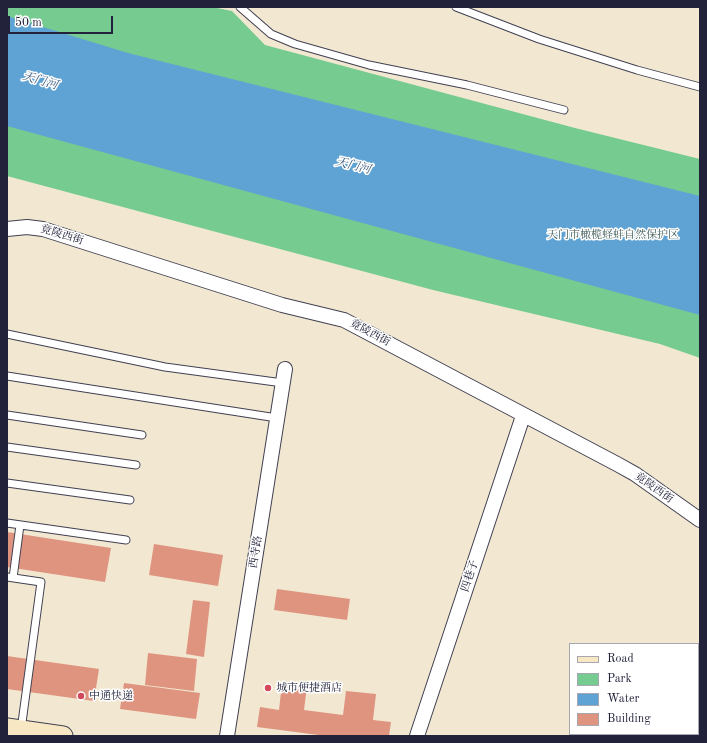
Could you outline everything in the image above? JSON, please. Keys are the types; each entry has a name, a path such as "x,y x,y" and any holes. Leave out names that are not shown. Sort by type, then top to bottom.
{"main road":[{"path":"14,729 64,736"}],"street":[{"name":"竟陵西街","path":"7,229 27,227 43,229 282,305 344,320 635,474 700,520"},
{"name":"西寺路","path":"227,736 284,376"},
{"name":"四巷子","path":"417,736 523,416"}],"lane":[{"path":"240,7 271,34 295,44 369,65 467,85 564,110"},
{"path":"456,7 539,39 636,70 700,87"},
{"path":"7,334 165,367 284,376"},
{"path":"7,376 277,418"},
{"path":"7,415 142,435"},
{"path":"7,447 136,465"},
{"path":"7,483 130,500"},
{"path":"7,523 126,540"},
{"path":"14,729 41,582 10,578 20,525"}],"green space":[{"name":"天门市橄榄蛏蚌自然保护区","path":"7,7 212,7 232,11 265,45 575,128 700,159 700,358 660,344 433,290 7,176"}],"water":[{"name":"天门市橄榄蛏蚌自然保护区","path":"7,16 128,53 700,196 700,315 7,126"}],"building":[{"path":"7,532 111,548 105,582 7,567"},
{"path":"154,544 223,555 218,586 149,575"},
{"path":"277,589 350,599 347,620 274,610"},
{"path":"193,600 210,602 204,657 186,654"},
{"path":"148,653 197,659 194,691 145,685"},
{"path":"7,656 99,669 94,701 7,689"},
{"path":"124,683 200,693 196,719 120,709"},
{"path":"282,683 307,686 304,710 343,715 346,691 376,694 373,720 391,722 389,736 326,736 257,727 260,707 279,710"}],"place":[{"name":"城市便捷酒店","path":"268,688"},
{"name":"中通快递","path":"81,696"}],"water label":[{"name":"天门河","path":"40,81"},
{"name":"天门河","path":"353,166"}]}
